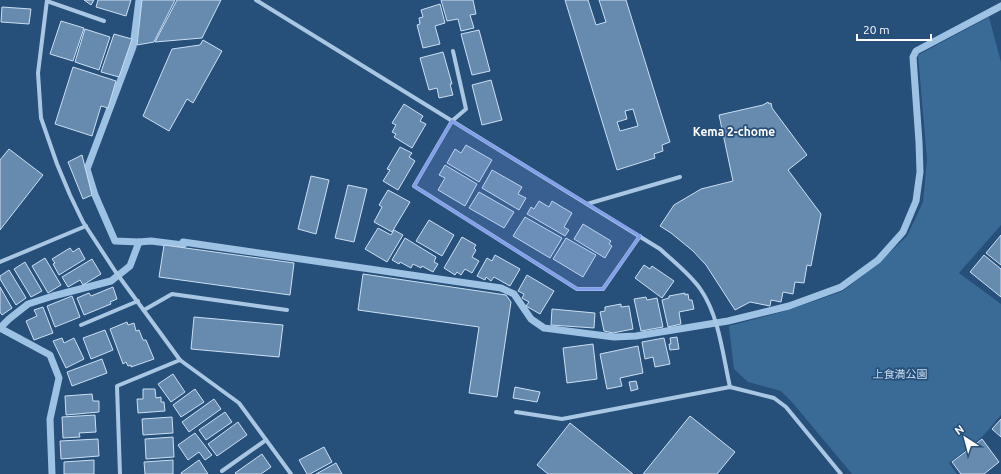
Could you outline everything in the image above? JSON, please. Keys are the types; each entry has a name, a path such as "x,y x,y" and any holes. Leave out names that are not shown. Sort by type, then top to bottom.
{"street":[{"path":"104,21 47,0 38,73 42,118 62,177 86,226 116,271 180,360 239,403 291,474"},
{"path":"256,0 660,249 686,273 701,290 712,310 730,387"},
{"path":"453,51 466,109 452,121 414,186 577,289 603,289 640,236"},
{"path":"587,204 680,177"},
{"path":"0,262 86,226"},
{"path":"144,310 172,294 287,310"},
{"path":"80,325 138,301"},
{"path":"120,474 117,386 180,360"},
{"path":"516,412 562,419 730,387 774,398 786,407 841,474"},
{"path":"222,471 266,440"}],"highlighted area":[{"path":"452,121 640,236 603,289 577,289 414,186"}],"green space":[{"name":"上食満公園","path":"989,17 1001,62 1001,225 959,273 1001,304 1001,415 983,436 949,463 957,474 852,474 792,402 781,391 748,382 734,369 729,326 789,310 843,291 880,262 907,236 923,202 927,159 918,55"}],"building":[{"path":"84,0 94,0 91,5"},
{"path":"98,0 131,0 126,16 96,7"},
{"path":"142,0 175,0 154,42 137,45"},
{"path":"177,0 221,0 202,38 155,42"},
{"path":"441,0 473,0 476,14 470,15 474,28 461,31 458,19 447,21"},
{"path":"565,0 588,0 596,25 606,22 599,0 626,0 670,142 662,145 663,151 654,154 655,158 617,170","holes":["633,109 638,126 620,131 617,122 627,119 625,111"]},
{"path":"440,4 445,23 435,26 440,44 423,48 417,25 420,24 419,18 423,17 421,10"},
{"path":"2,7 31,9 29,24 1,22"},
{"path":"61,21 84,28 73,61 50,54"},
{"path":"85,29 110,37 99,70 75,62"},
{"path":"479,30 490,71 472,75 461,34"},
{"path":"114,34 132,39 119,77 101,72"},
{"path":"203,40 222,51 193,103 187,99 169,131 143,116 172,49 200,45"},
{"path":"443,52 452,84 450,84 453,95 439,98 437,88 429,90 420,58"},
{"path":"73,67 116,81 108,108 101,106 92,136 55,124"},
{"path":"491,80 502,120 482,125 472,85"},
{"path":"768,102 769,104 771,103 772,108 807,155 788,170 821,214 811,266 807,265 804,283 795,282 793,294 783,292 781,302 771,300 770,306 750,302 735,310 706,265 693,251 660,226 674,205 701,189 733,181 719,115 763,105"},
{"path":"404,104 423,116 420,121 426,124 412,148 394,137 396,134 392,132 396,125 392,123"},
{"path":"466,145 492,160 479,182 447,163 455,149 461,153"},
{"path":"400,147 412,153 409,157 415,161 398,190 383,181 390,170 387,169"},
{"path":"9,149 43,175 0,230 0,160"},
{"path":"82,155 92,195 83,199 68,162"},
{"path":"445,165 477,184 465,206 438,190 445,178 439,175"},
{"path":"492,170 522,187 518,194 526,198 519,210 482,188"},
{"path":"311,176 329,180 316,234 298,229"},
{"path":"348,185 367,189 354,242 335,238"},
{"path":"388,190 410,202 392,232 374,222 382,207 379,205"},
{"path":"479,192 514,212 504,228 469,208"},
{"path":"539,201 549,207 552,201 572,213 564,227 569,230 565,236 527,214 531,207 534,209"},
{"path":"525,217 562,238 550,258 513,236"},
{"path":"429,220 454,235 442,256 416,241"},
{"path":"583,224 611,241 609,244 612,246 605,258 574,239"},
{"path":"378,228 391,235 394,230 403,235 387,262 365,249"},
{"path":"1001,235 1001,265 986,253"},
{"path":"462,237 476,245 474,248 476,250 472,257 479,261 472,273 465,269 461,275 457,272 455,275 444,268"},
{"path":"405,238 436,257 434,262 438,264 433,272 422,266 421,268 413,264 411,268 400,262 399,264 392,260"},
{"path":"566,238 596,255 583,277 553,259"},
{"path":"164,245 294,263 290,295 159,277"},
{"path":"70,248 73,252 79,248 85,259 59,275 52,259"},
{"path":"495,255 520,269 510,286 494,277 491,281 486,277 485,280 477,276 487,258 492,261"},
{"path":"984,255 1001,269 1001,297 970,272"},
{"path":"45,258 61,285 48,293 32,266"},
{"path":"92,259 101,274 83,285 80,280 68,287 62,277"},
{"path":"25,262 42,291 31,297 14,269"},
{"path":"644,265 650,269 652,266 674,281 662,298 635,278"},
{"path":"9,270 26,298 16,305 0,279 0,276"},
{"path":"363,274 506,295 511,302 497,397 469,393 479,327 358,310"},
{"path":"527,275 554,291 540,314 526,306 529,302 522,298 524,294 518,291"},
{"path":"0,287 12,308 2,315 0,312"},
{"path":"113,287 117,299 110,302 111,304 84,315 77,298 89,293 91,296"},
{"path":"685,293 685,295 688,294 689,300 692,300 694,309 679,312 681,324 668,327 662,300 669,298 669,296"},
{"path":"72,296 80,317 55,327 47,306"},
{"path":"646,297 647,300 657,298 663,327 641,331 634,299"},
{"path":"621,304 621,307 629,306 633,329 613,333 604,331 600,312 605,311 605,307"},
{"path":"43,307 53,333 34,340 26,321 37,316 34,310"},
{"path":"552,309 595,313 594,328 551,325"},
{"path":"194,317 283,325 279,357 191,349"},
{"path":"127,322 128,325 134,323 136,331 139,330 143,340 146,340 154,359 131,367 131,365 128,366 126,362 123,364 110,329"},
{"path":"105,330 113,350 91,359 83,338"},
{"path":"677,337 679,349 670,350 670,338"},
{"path":"62,338 64,343 74,338 84,359 66,368 53,341"},
{"path":"664,338 670,364 655,367 653,357 645,359 642,342"},
{"path":"593,344 597,379 567,383 563,348"},
{"path":"638,346 643,373 620,378 622,386 607,389 600,354"},
{"path":"102,359 107,373 72,386 67,372"},
{"path":"173,374 185,392 171,402 158,384"},
{"path":"636,381 638,389 631,391 629,382"},
{"path":"515,387 540,392 537,402 513,398"},
{"path":"143,389 155,389 156,398 161,397 161,402 164,402 165,411 138,413 137,399 143,399"},
{"path":"195,389 204,402 181,417 173,405"},
{"path":"92,394 93,401 99,401 99,412 66,415 65,396"},
{"path":"214,399 221,409 189,432 182,422"},
{"path":"225,412 232,422 206,440 199,430"},
{"path":"95,415 96,432 79,433 80,437 63,438 62,417"},
{"path":"690,416 735,452 717,474 643,474"},
{"path":"172,417 173,433 143,435 142,419"},
{"path":"1001,419 1001,437 992,429"},
{"path":"238,422 247,435 217,456 208,444"},
{"path":"570,423 633,474 548,474 537,465"},
{"path":"195,433 212,455 205,460 199,452 188,460 178,445"},
{"path":"173,437 174,457 146,459 145,439"},
{"path":"98,439 99,456 61,459 60,441"},
{"path":"982,439 999,462 984,474 961,474 952,462"},
{"path":"324,447 332,462 310,474 307,474 299,460"},
{"path":"262,454 271,467 261,474 235,473"},
{"path":"94,460 94,474 64,474 64,462"},
{"path":"173,460 173,474 145,474 144,462"},
{"path":"199,460 208,474 181,474 181,473"},
{"path":"336,463 342,474 316,474"}],"waterway":[{"path":"139,0 133,47 87,169 95,195 115,241 151,241 183,245 183,242 501,288 514,294 531,319 544,328 614,337 636,336 728,321 789,306 841,287 878,260 903,232 916,201 920,172 913,57 916,51 1001,6"},
{"path":"0,328 28,304 111,281 130,266 139,242"},
{"path":"0,328 50,355 59,378 50,419 52,474"}],"district":[{"name":"Kema 2-chome","path":"734,132"}]}
